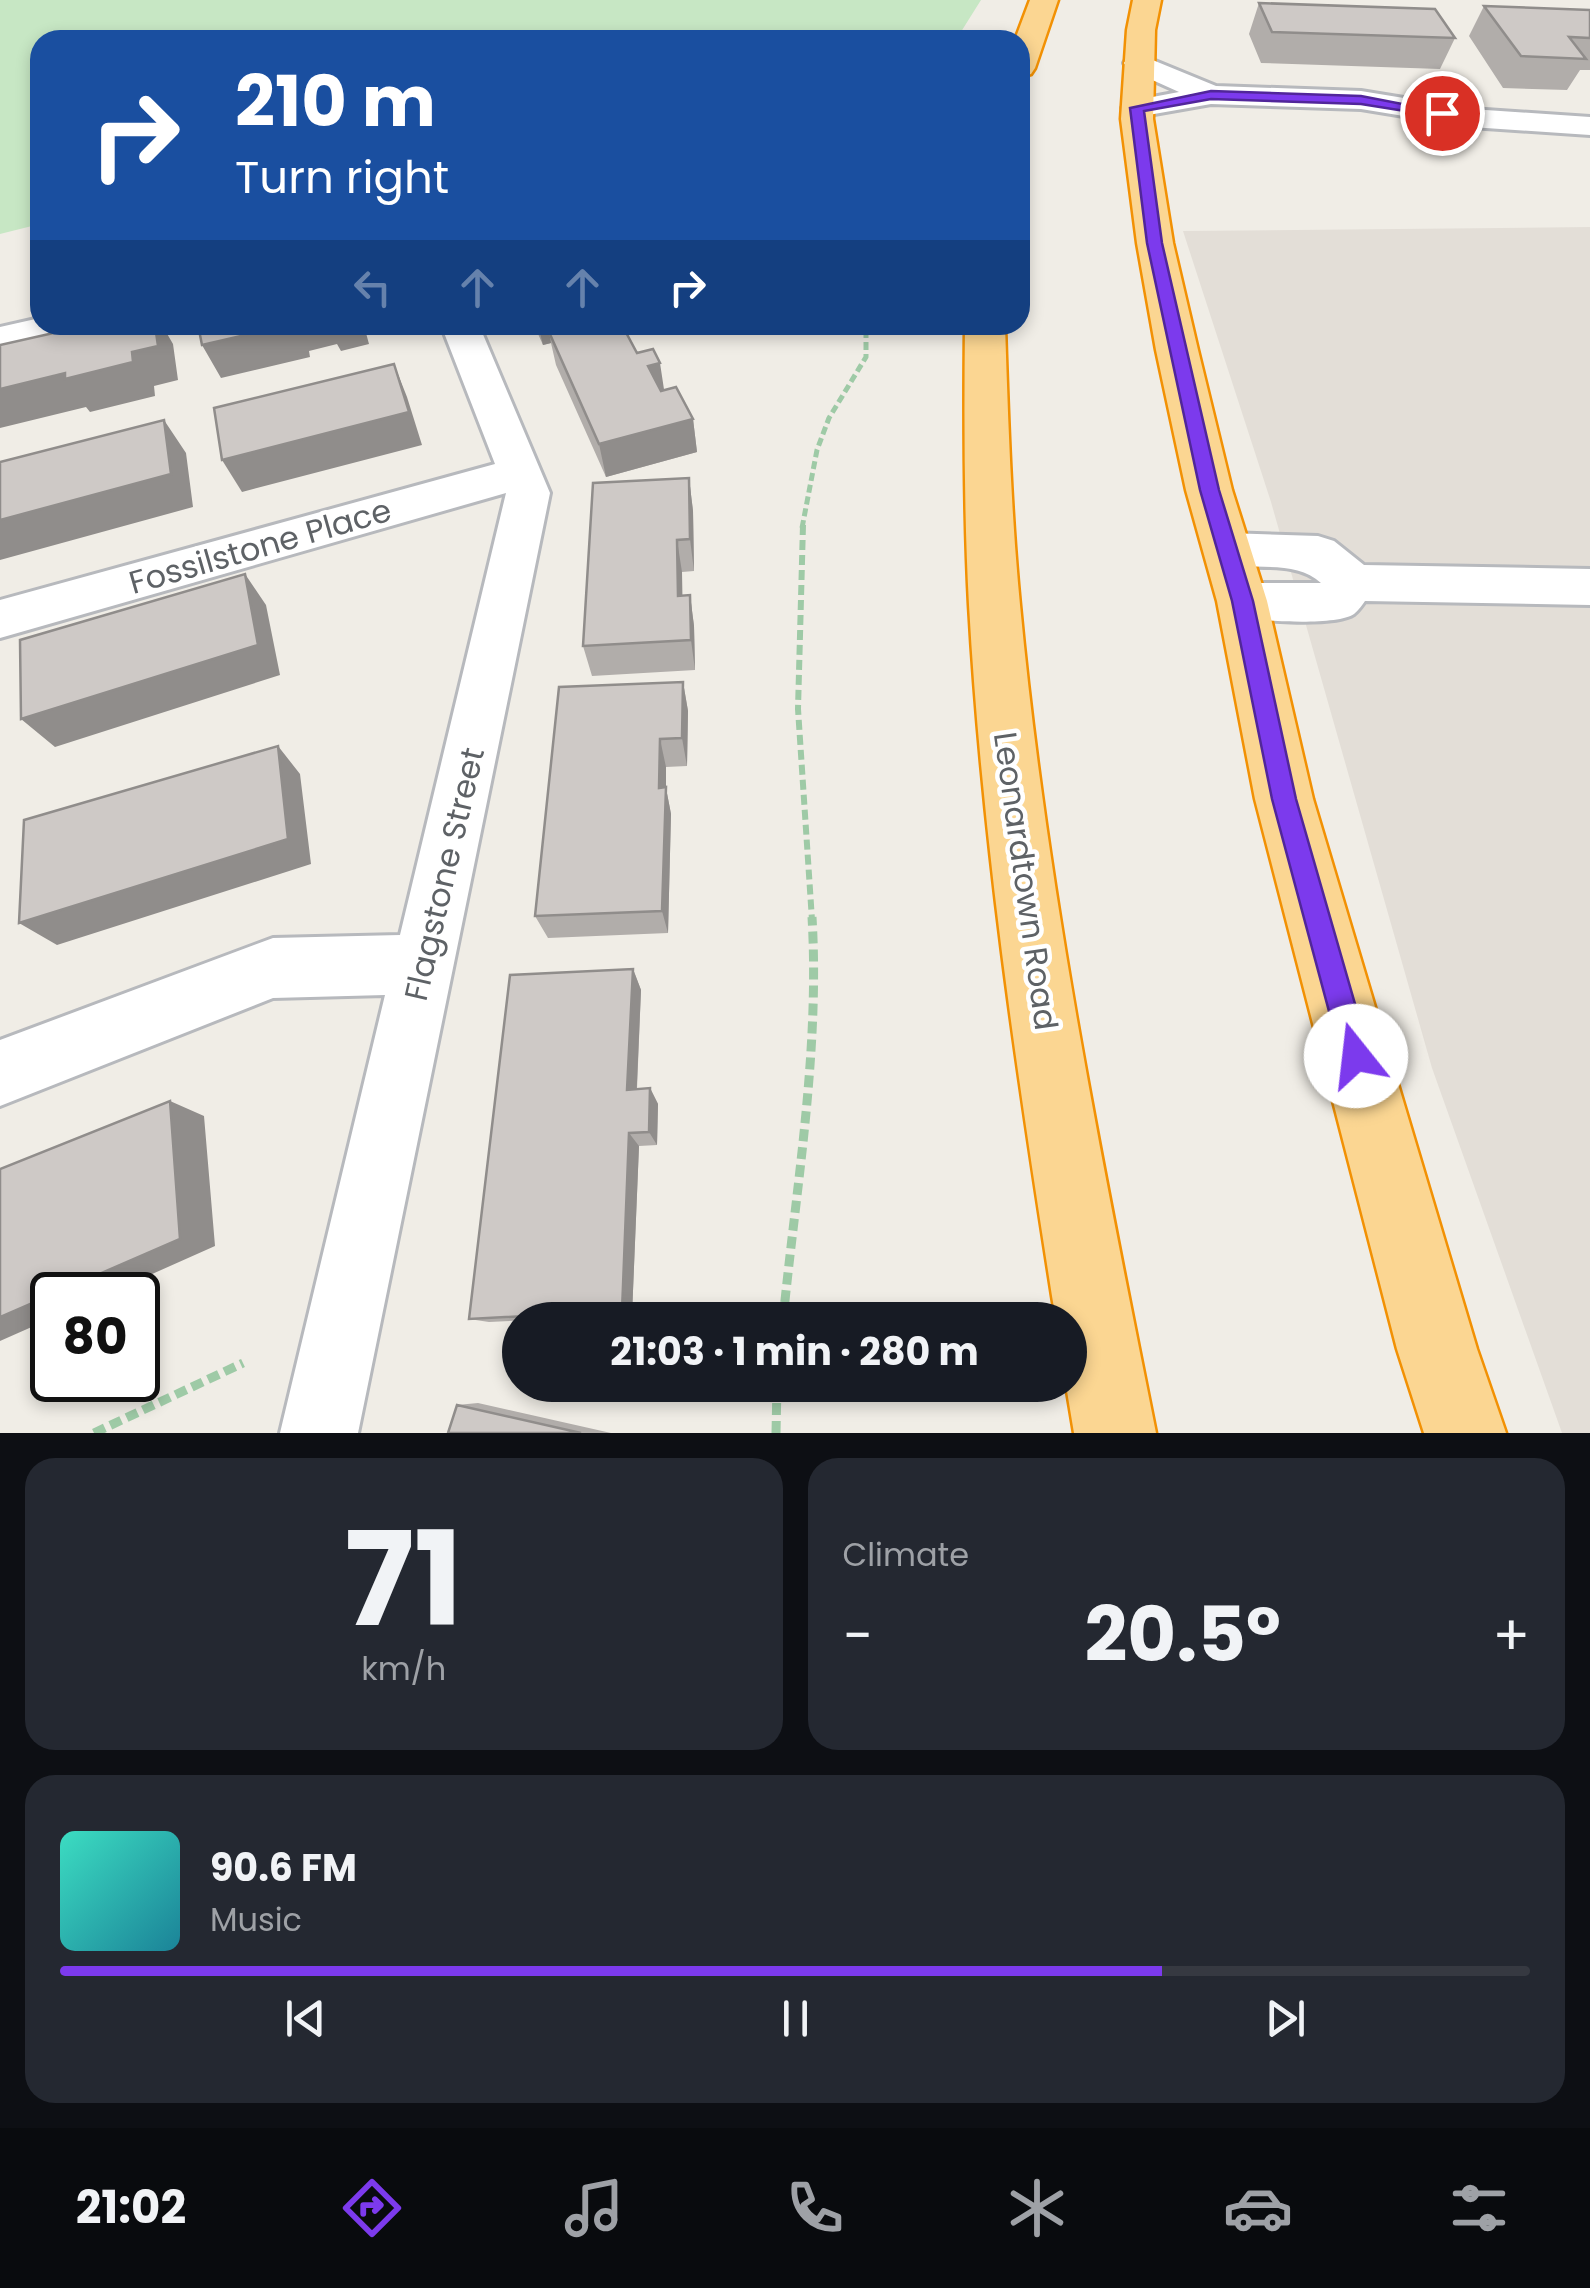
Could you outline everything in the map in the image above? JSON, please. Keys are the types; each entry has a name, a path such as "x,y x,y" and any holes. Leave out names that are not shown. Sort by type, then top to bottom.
{"highway":[{"path":"1030,40 1044,0"},
{"path":"1146,0 1138,86 1156,252 1209,490 1235,575 1284,799 1437,1349 1465,1433"},
{"name":"Leonardtown Road","path":"986,335 984,430 1000,689 1062,1142 1115,1433"}],"street":[{"path":"1138,86 1211,95 1361,100 1472,118 1590,126"},
{"path":"1138,86 1211,95"},
{"path":"0,339 30,332"},
{"name":"Flagstone Street","path":"319,1433 528,492 464,335"},
{"name":"Fossilstone Place","path":"0,619 520,472"},
{"path":"1235,575 1337,601 1353,583 1590,587"},
{"path":"0,1073 273,968 424,964"}],"path":[{"path":"785,1302 808,1073 814,954 798,709 799,562 806,494 816,450 829,418 866,357 868,335"},
{"path":"94,1433 244,1363"},
{"path":"776,1433 777,1402"}],"shaded area":[{"path":"1590,227 1590,1433 1562,1433 1432,1068 1271,502 1183,231"}],"green space":[{"path":"0,0 981,0 962,30 30,30 30,226 0,234"}],"building":[{"path":"1259,3 1435,9 1455,38 1272,32"},
{"path":"1484,6 1590,10 1590,38 1569,37 1586,59 1521,56"},
{"path":"44,335 156,335 158,346 132,352 133,362 65,379 65,373 0,389 0,345"},
{"path":"200,335 245,335 202,345"},
{"path":"550,335 627,335 637,353 653,349 660,363 648,366 661,391 676,387 693,419 599,444"},
{"path":"394,364 409,412 222,460 214,408"},
{"path":"164,420 171,474 0,520 0,462"},
{"path":"689,478 690,539 677,540 678,596 690,595 691,640 583,646 593,483"},
{"path":"245,574 258,645 21,719 20,640"},
{"path":"683,682 682,738 660,739 659,788 666,787 662,911 535,916 559,687"},
{"path":"278,746 288,839 19,923 24,820"},
{"path":"633,969 627,1090 650,1088 649,1132 629,1133 622,1302 502,1302 502,1317 469,1319 510,975"},
{"path":"170,1101 180,1239 104,1272 30,1272 30,1304 0,1317 0,1169"},
{"path":"457,1405 581,1433 448,1433"}],"route":[{"path":"1356,1056 1284,799 1242,601 1209,490 1154,243 1137,108 1211,95 1361,100 1442,113"}]}
